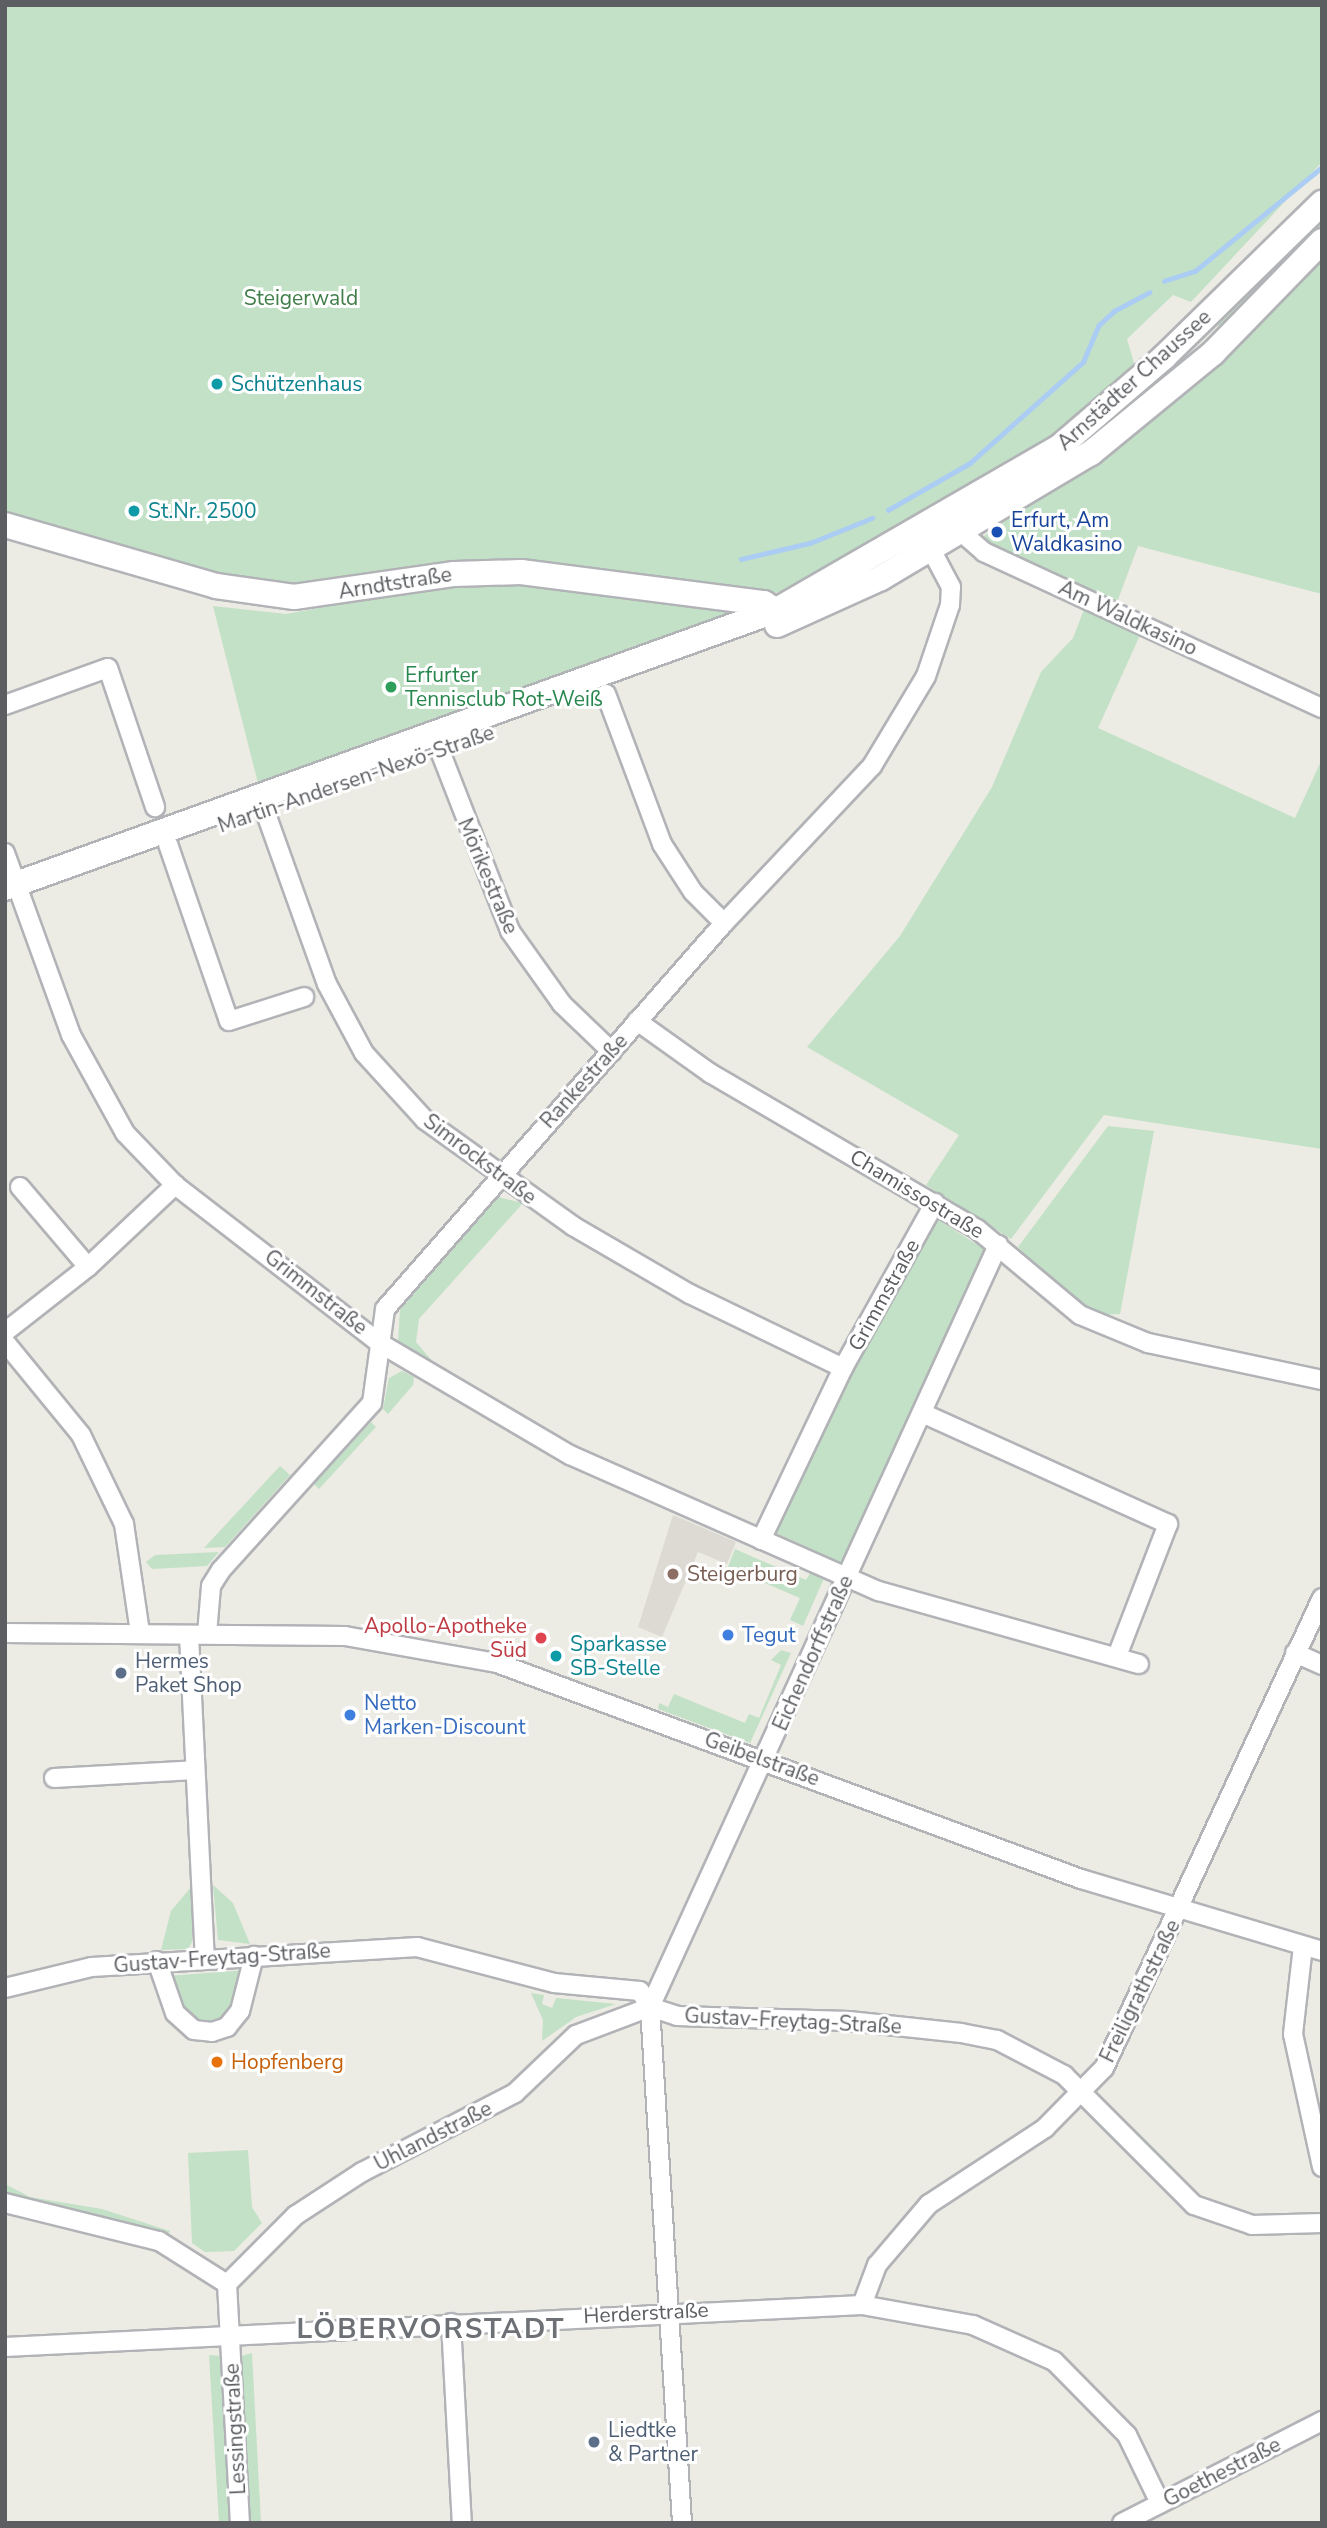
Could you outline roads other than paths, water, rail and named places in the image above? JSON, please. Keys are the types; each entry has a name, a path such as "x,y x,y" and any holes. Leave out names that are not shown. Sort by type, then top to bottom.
{"main road":[{"name":"Arnstädter Chaussee","path":"780,616 1083,428 1322,203"},
{"name":"Arnstädter Chaussee","path":"780,616 932,550 1032,493 1139,415 1213,353 1322,241"},
{"name":"Arndtstraße","path":"5,525 216,586 294,597 454,574 522,572 780,616"},
{"name":"Martin-Andersen-Nexö-Straße","path":"12,891 168,844 606,694 780,616"},
{"name":"Martin-Andersen-Nexö-Straße","path":"12,891 780,616"}],"street":[{"name":"Am Waldkasino","path":"945,515 961,534 984,552 1322,708"},
{"name":"Rankestraße","path":"205,1958 195,1770 198,1634 211,1586 220,1570 364,1415 380,1377 379,1342 385,1309 498,1177 724,923 872,766 926,676 951,587 920,528"},
{"path":"5,705 108,668 155,807"},
{"path":"606,694 662,845 693,892 724,923"},
{"name":"Mörikestraße","path":"440,751 510,931 562,1004 612,1052"},
{"name":"Simrockstraße","path":"265,811 327,984 364,1053 425,1120 498,1177 690,1294 843,1368"},
{"path":"168,844 229,1021 304,997"},
{"name":"Grimmstraße","path":"5,853 12,891 92,1080 125,1133 176,1185 379,1342 570,1455 847,1577 975,1620 1139,1664"},
{"name":"Chamissostraße","path":"637,1021 710,1073 935,1203 998,1245 1047,1292 1110,1330 1322,1380"},
{"path":"5,1332 88,1267 176,1185"},
{"path":"20,1187 88,1267"},
{"name":"Grimmstraße","path":"761,1540 843,1368 935,1203"},
{"name":"Eichendorffstraße","path":"650,2007 766,1760 998,1245"},
{"path":"5,1342 81,1436 124,1524 140,1633"},
{"path":"922,1413 1168,1524 1117,1656"},
{"name":"Freiligrathstraße","path":"863,2305 877,2265 929,2204 1083,2096 1121,2038 1322,1598"},
{"name":"Geibelstraße","path":"5,1633 345,1636 426,1646 497,1663 1178,1912 1322,1951"},
{"path":"1296,1653 1322,1665"},
{"path":"54,1778 195,1770"},
{"path":"1303,1946 1293,2034 1322,2168"},
{"name":"Gustav-Freytag-Straße","path":"5,1988 63,1972 157,1961 417,1947 554,1983 640,1991 650,2007 703,2018 849,2021 997,2040 1054,2068 1194,2205 1252,2225 1322,2222"},
{"path":"157,1961 175,2013 202,2032 234,2020 252,1977 254,1956"},
{"path":"650,2007 671,2311 682,2523"},
{"name":"Uhlandstraße","path":"227,2284 307,2208 515,2092 576,2035 650,2007"},
{"path":"5,2203 159,2241 227,2284"},
{"name":"Lessingstraße","path":"227,2284 240,2523"},
{"name":"Herderstraße","path":"5,2347 671,2311 863,2305 973,2325 1055,2361 1127,2435 1160,2503"},
{"path":"451,2323 461,2523"},
{"name":"Goethestraße","path":"1122,2523 1322,2421"}],"waterway":[{"path":"1164,281 1195,271 1322,167"},
{"path":"888,510 970,463 1083,362 1098,326 1114,311 1149,292"},
{"path":"741,559 810,543 872,518"}],"place":[{"name":"Schützenhaus","path":"217,384"},
{"name":"St.Nr. 2500","path":"134,511"},
{"name":"Erfurt, Am Waldkasino","path":"997,532"},
{"name":"Erfurter Tennisclub Rot-Weiß","path":"391,687"},
{"name":"Steigerburg","path":"673,1574"},
{"name":"Tegut","path":"728,1635"},
{"name":"Apollo-Apotheke Süd","path":"541,1638"},
{"name":"Sparkasse SB-Stelle","path":"556,1656"},
{"name":"Hermes Paket Shop","path":"121,1673"},
{"name":"Netto Marken-Discount","path":"350,1715"},
{"name":"Hopfenberg","path":"217,2062"},
{"name":"Liedtke & Partner","path":"594,2442"}],"district":[{"name":"LÖBERVORSTADT","path":"431,2329"}],"park label":[{"name":"Steigerwald","path":"301,298"}]}
